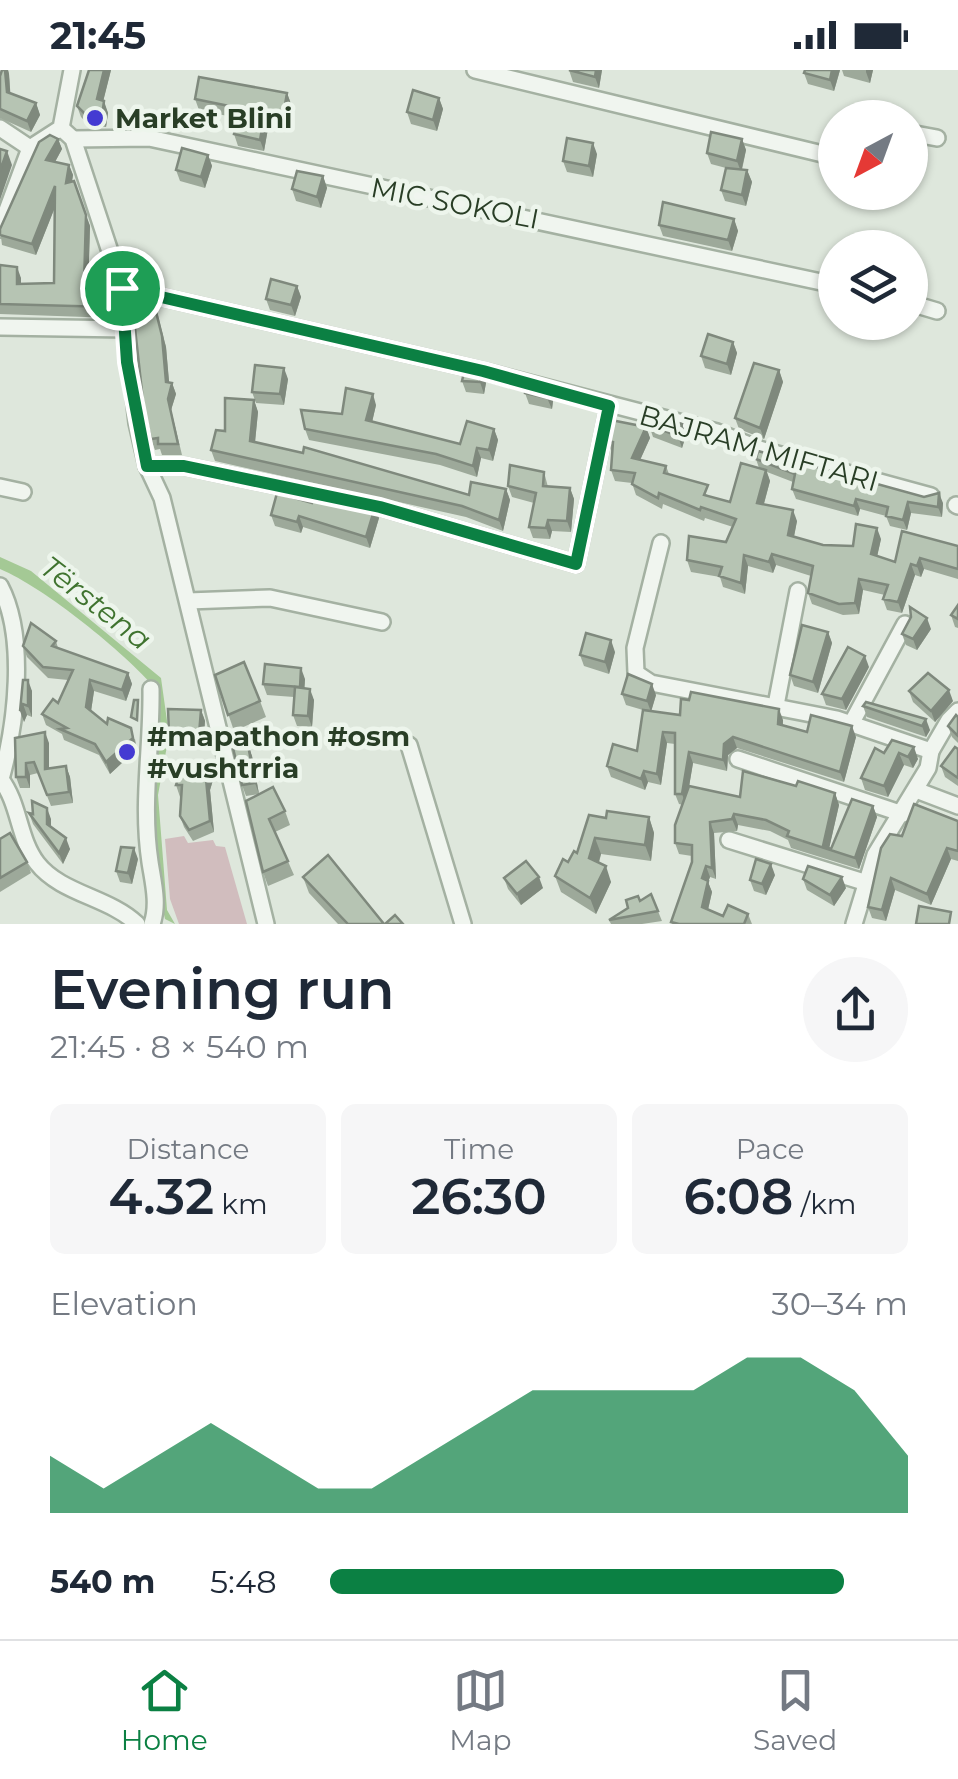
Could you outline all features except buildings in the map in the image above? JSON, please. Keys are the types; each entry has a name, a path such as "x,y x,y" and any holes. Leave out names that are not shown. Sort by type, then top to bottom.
{"street":[{"path":"72,70 67,133 122,288 127,362 147,466 162,498 266,924"},
{"path":"475,70 818,153"},
{"path":"0,128 30,148"},
{"path":"0,229 30,148 67,133"},
{"name":"MIC SOKOLI","path":"67,133 149,138 818,282"},
{"path":"928,136 937,138"},
{"name":"BAJRAM MIFTARI","path":"122,288 483,371 716,432 759,449 931,496"},
{"path":"928,308 938,310"},
{"path":"0,326 126,329"},
{"path":"147,466 184,466 380,507 576,564 609,406"},
{"path":"0,487 22,492"},
{"path":"661,543 635,648 636,673 651,683 776,705 931,751"},
{"path":"0,586 11,611 14,661 7,756 0,778 12,794 28,848 38,865 137,924"},
{"path":"776,705 798,590"},
{"path":"188,601 270,598 382,622"},
{"path":"850,726 905,624"},
{"path":"151,689 145,803 155,894 152,924"},
{"path":"854,924 875,855 928,768 931,751 958,711"},
{"path":"409,744 464,924"},
{"path":"738,759 902,814"},
{"path":"916,790 958,806"},
{"path":"729,840 867,883"}],"shaded area":[{"path":"0,557 31,571 161,678 169,735 158,795 167,910 175,924 165,919 152,832 156,689 83,622 0,569"},
{"path":"184,836 188,843 213,840 216,846 225,847 247,924 179,924 170,899 165,839"}],"place":[{"name":"Market Blini","path":"95,118"},
{"name":"#mapathon #osm #vushtrria","path":"127,752"}],"route":[{"path":"122,288 483,371 609,406 576,564 380,507 184,466 147,466 127,362 122,288"}],"water label":[{"name":"Tërstena","path":"96,603"}]}
